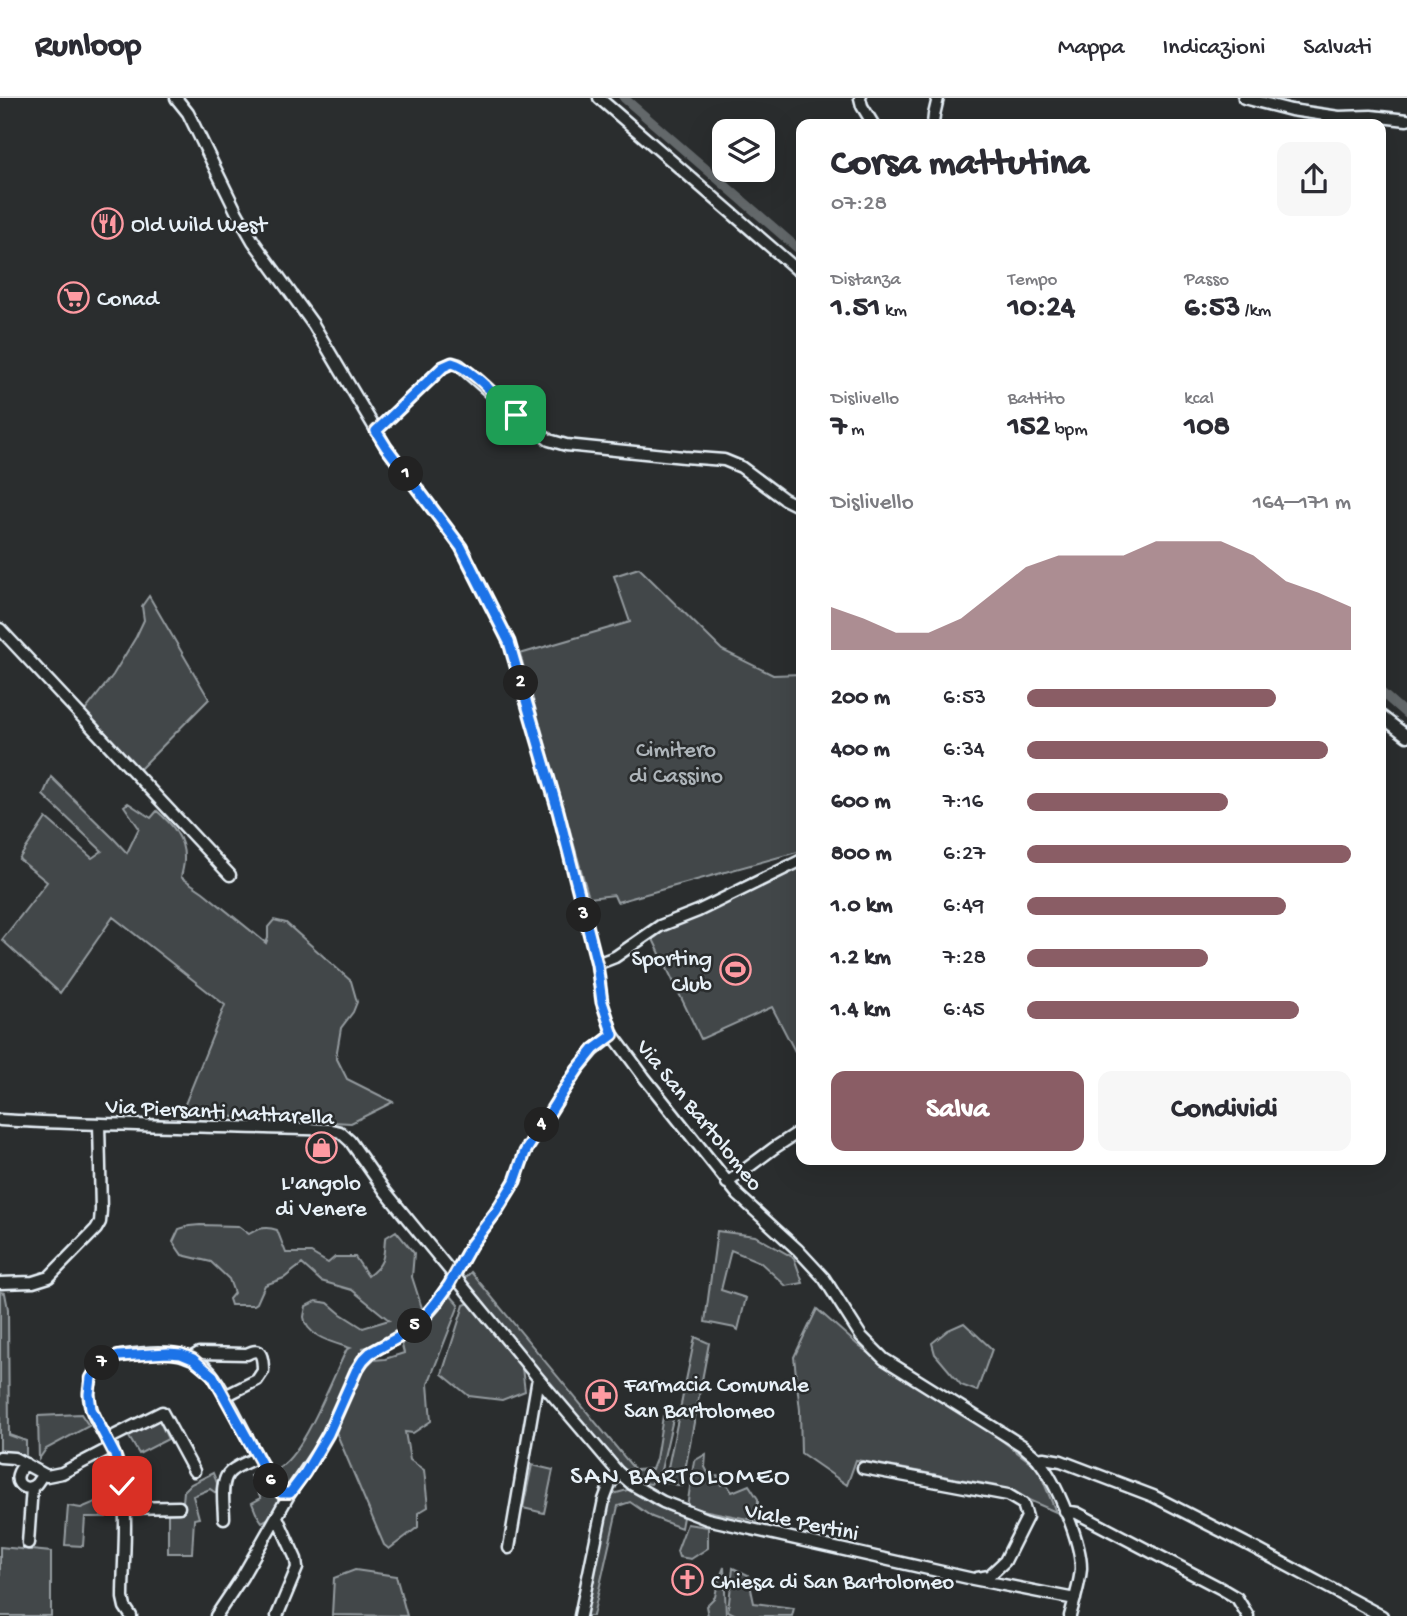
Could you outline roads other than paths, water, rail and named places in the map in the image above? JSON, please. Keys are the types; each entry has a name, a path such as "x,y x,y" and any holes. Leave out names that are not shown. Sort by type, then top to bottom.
{"street":[{"name":"Via San Bartolomeo","path":"176,98 188,113 253,241 313,324 386,447 461,547 509,642 558,811 597,964 602,1002 613,1035 727,1183 824,1278 860,1336 884,1359 1023,1446 1038,1459"},
{"path":"599,98 796,269"},
{"path":"860,98 870,119"},
{"path":"933,119 938,98"},
{"path":"1244,98 1291,110 1339,117 1371,116 1407,120"},
{"path":"376,431 443,367 452,363 459,365 549,440 579,446 724,460 741,467 796,505"},
{"path":"0,629 230,876"},
{"path":"1386,720 1407,736"},
{"path":"597,964 615,957 660,926 698,911 796,863"},
{"path":"216,1616 328,1434 363,1360 370,1353 410,1331 449,1285 471,1245 515,1181 525,1152 578,1069 594,1049 613,1035"},
{"name":"Via Piersanti Mattarella","path":"0,1120 298,1128 340,1132 350,1141 385,1191 454,1275"},
{"path":"0,1283 33,1282 49,1277 96,1229 101,1210 99,1124"},
{"path":"727,1183 796,1134"},
{"name":"Viale Pertini","path":"454,1275 618,1472 633,1485 663,1502 707,1519 1075,1599"},
{"path":"193,1359 199,1353 247,1354 253,1350 261,1354 263,1371 257,1380 225,1396"},
{"path":"131,1616 123,1598 124,1508 121,1476 110,1443 89,1401 91,1378 104,1361 119,1356 168,1353 193,1359 213,1376 278,1491 290,1493"},
{"path":"509,1548 538,1378"},
{"path":"0,1457 14,1458 47,1476 57,1475 162,1412 194,1471"},
{"path":"224,1518 226,1476 257,1457"},
{"path":"1070,1616 1081,1569 1079,1554 1050,1476 1038,1459 1060,1461 1153,1496 1382,1616"},
{"path":"26,1464 19,1469 17,1480 26,1488 36,1484 43,1474"},
{"path":"863,1468 1008,1495 1023,1504 1027,1517 1005,1561 989,1576 973,1578"},
{"path":"580,1616 604,1500 618,1472"},
{"path":"28,1543 32,1487"},
{"path":"124,1508 179,1507"},
{"path":"1065,1511 1077,1513 1220,1588 1237,1598 1248,1616"},
{"path":"277,1517 296,1559 297,1568 277,1616"}],"waterway":[{"path":"624,98 796,247"},
{"path":"1386,696 1407,715"}],"place":[{"name":"Old Wild West","path":"108,223"},
{"name":"Conad","path":"74,297"},
{"name":"Sporting Club","path":"735,970"},
{"name":"L'angolo di Venere","path":"321,1147"},
{"name":"Farmacia Comunale San Bartolomeo","path":"601,1396"},
{"name":"Chiesa di San Bartolomeo","path":"688,1580"}],"district":[{"name":"SAN BARTOLOMEO","path":"681,1474"}],"park label":[{"name":"Cimitero di Cassino","path":"676,761"}]}
